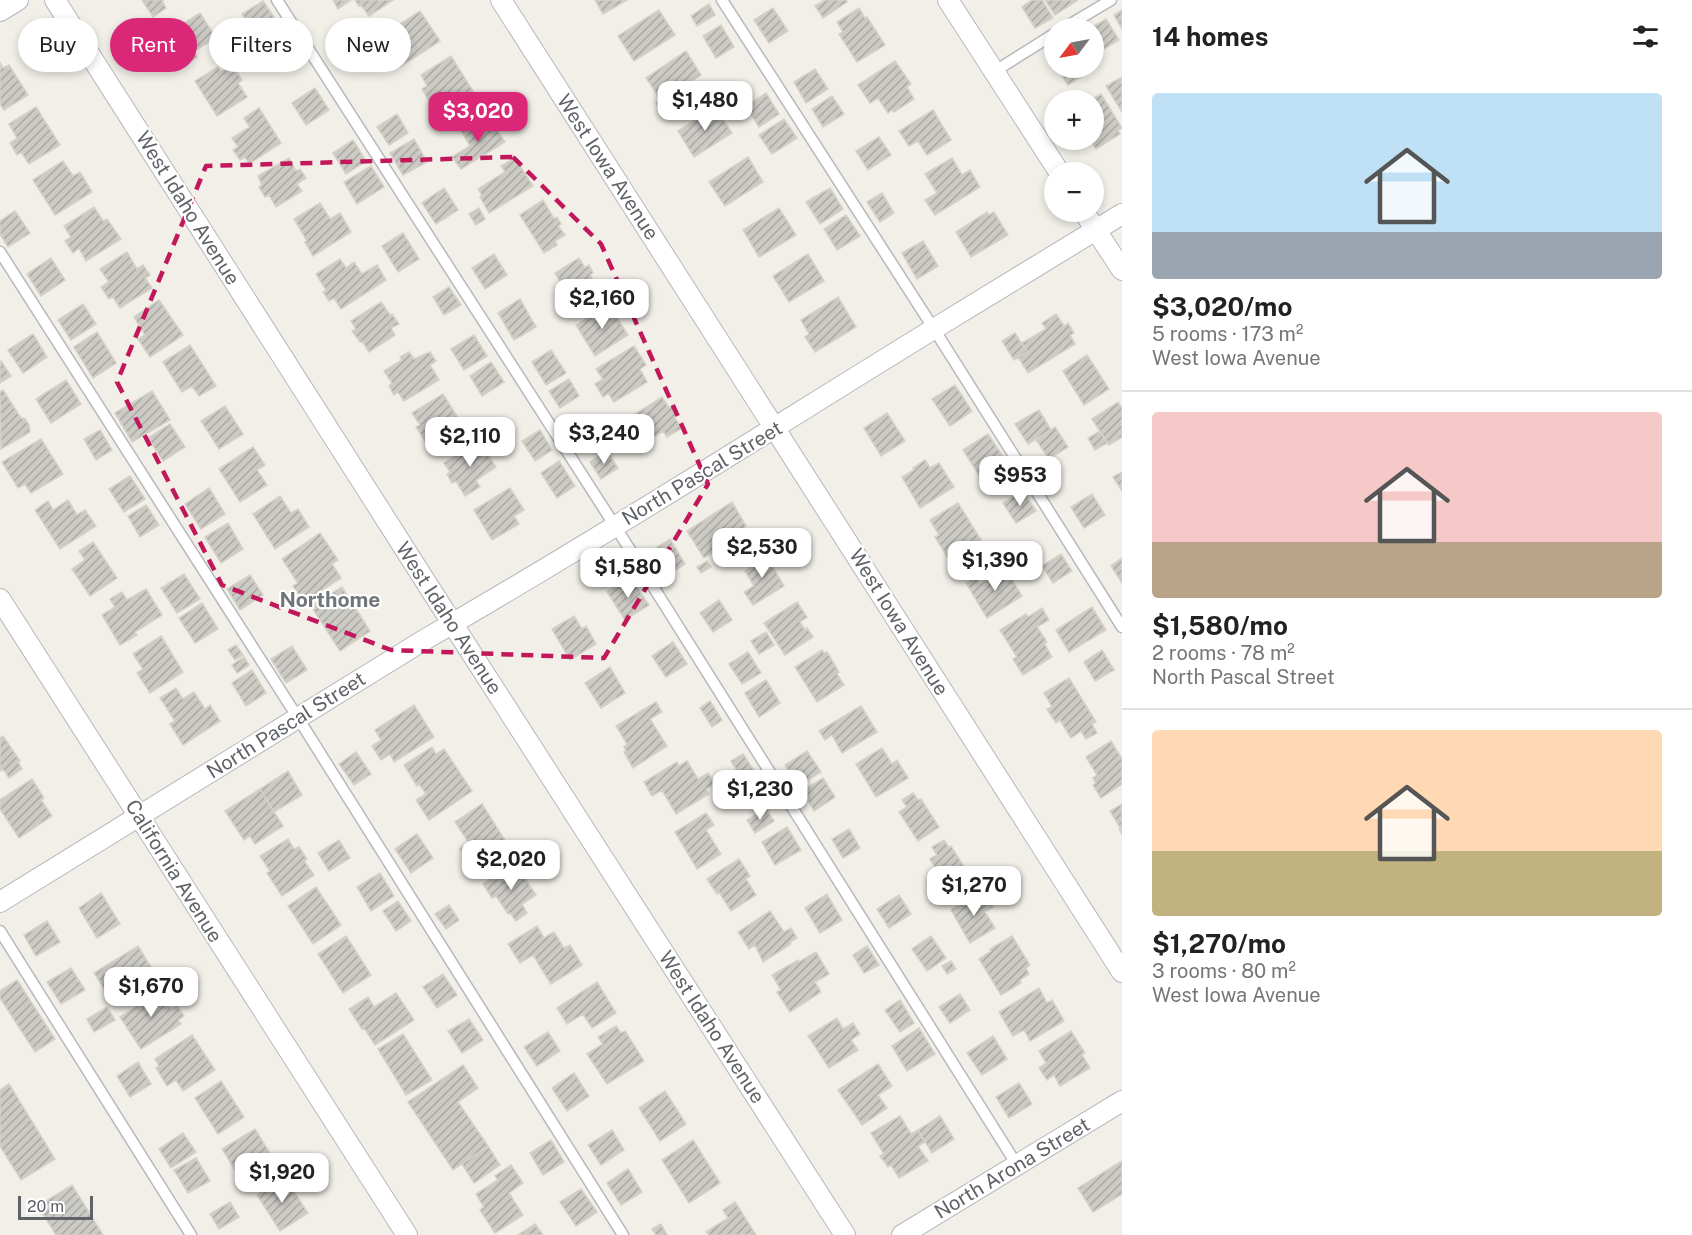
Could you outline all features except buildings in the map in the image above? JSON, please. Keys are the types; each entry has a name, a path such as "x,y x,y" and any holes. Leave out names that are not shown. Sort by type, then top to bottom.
{"street":[{"path":"0,11 18,0"},
{"name":"West Idaho Avenue","path":"55,0 452,624 845,1235"},
{"name":"West Iowa Avenue","path":"501,0 1122,972"},
{"path":"948,0 1053,162"},
{"name":"North Pascal Street","path":"0,902 1122,214"},
{"path":"1091,222 1122,270"},
{"name":"California Avenue","path":"0,599 407,1235"},
{"name":"North Arona Street","path":"902,1235 1122,1101"}],"lane":[{"path":"277,0 615,526 1017,1165"},
{"path":"722,0 1122,627"},
{"path":"1081,18 1111,0"},
{"path":"995,71 1044,40"},
{"path":"0,252 298,718 623,1235"},
{"path":"0,931 191,1235"}],"highlighted area":[{"path":"513,157 601,244 708,484 604,658 391,650 222,585 117,382 206,166"}],"district":[{"name":"Northome","path":"330,600"}]}
